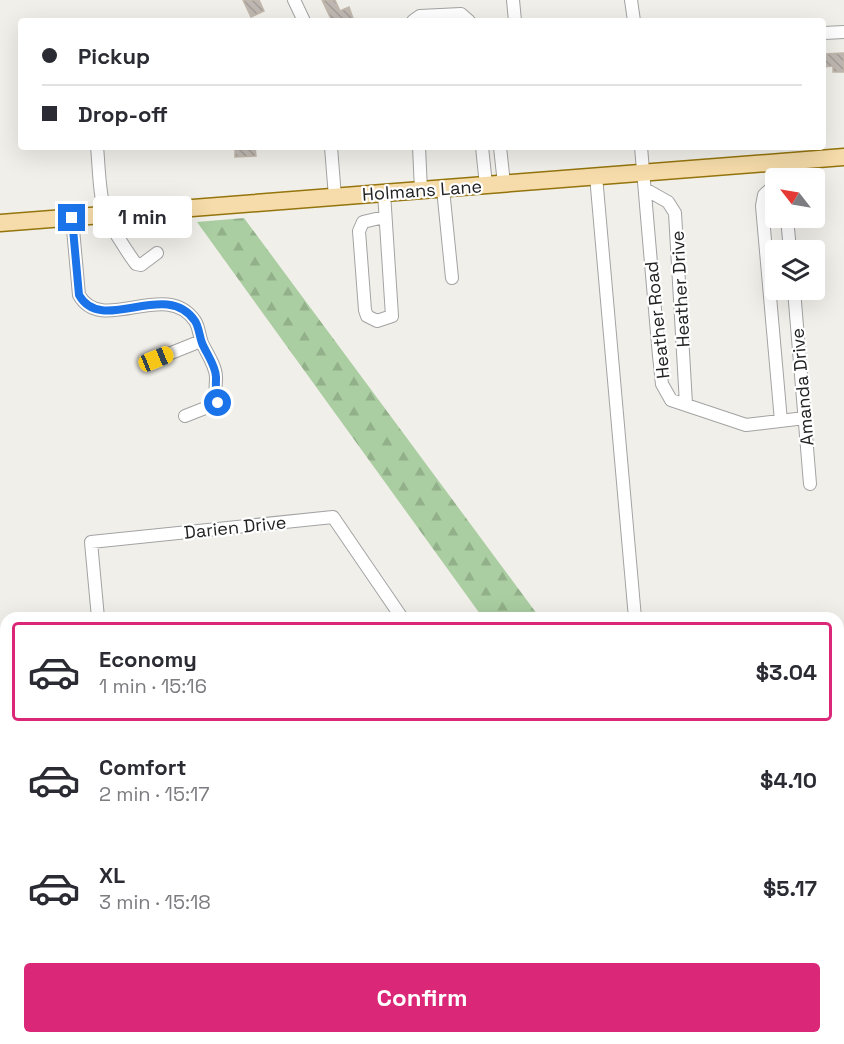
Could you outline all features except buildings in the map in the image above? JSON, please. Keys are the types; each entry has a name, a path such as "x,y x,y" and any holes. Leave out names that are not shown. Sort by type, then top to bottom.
{"main road":[{"name":"Holmans Lane","path":"808,168 844,157"},
{"name":"Holmans Lane","path":"0,223 596,177 644,181 765,177"}],"street":[{"path":"294,0 303,18"},
{"path":"513,0 514,18"},
{"path":"631,0 634,18"},
{"path":"417,18 461,14 466,18"},
{"path":"826,33 844,32"},
{"path":"96,150 105,215 136,264 141,264 157,253"},
{"path":"331,150 335,197"},
{"path":"419,150 421,190"},
{"path":"482,150 486,185"},
{"path":"500,150 504,184"},
{"name":"Heather Road","path":"641,150 662,384 671,400 746,425 805,418"},
{"path":"596,177 635,612"},
{"name":"Heather Drive","path":"644,181 668,202 675,213 686,404"},
{"path":"443,189 452,278"},
{"path":"384,193 392,316 390,319 377,321 367,316 365,309 359,231 363,222 384,217"},
{"name":"Amanda Drive","path":"765,194 762,206 781,421"},
{"path":"72,218 79,295 84,304 94,310 108,311 159,304 174,305 188,312 197,323 201,341 217,375 214,389 218,403 185,416"},
{"name":"Amanda Drive","path":"795,300 810,484"},
{"path":"156,359 201,341"},
{"name":"Darien Drive","path":"97,612 91,542 333,518 398,612"}],"green space":[{"path":"244,218 536,612 479,612 197,222"}],"route":[{"path":"72,218 79,295 84,304 94,310 108,311 159,304 174,305 188,312 197,323 201,341 217,375 214,389 218,403"}]}
